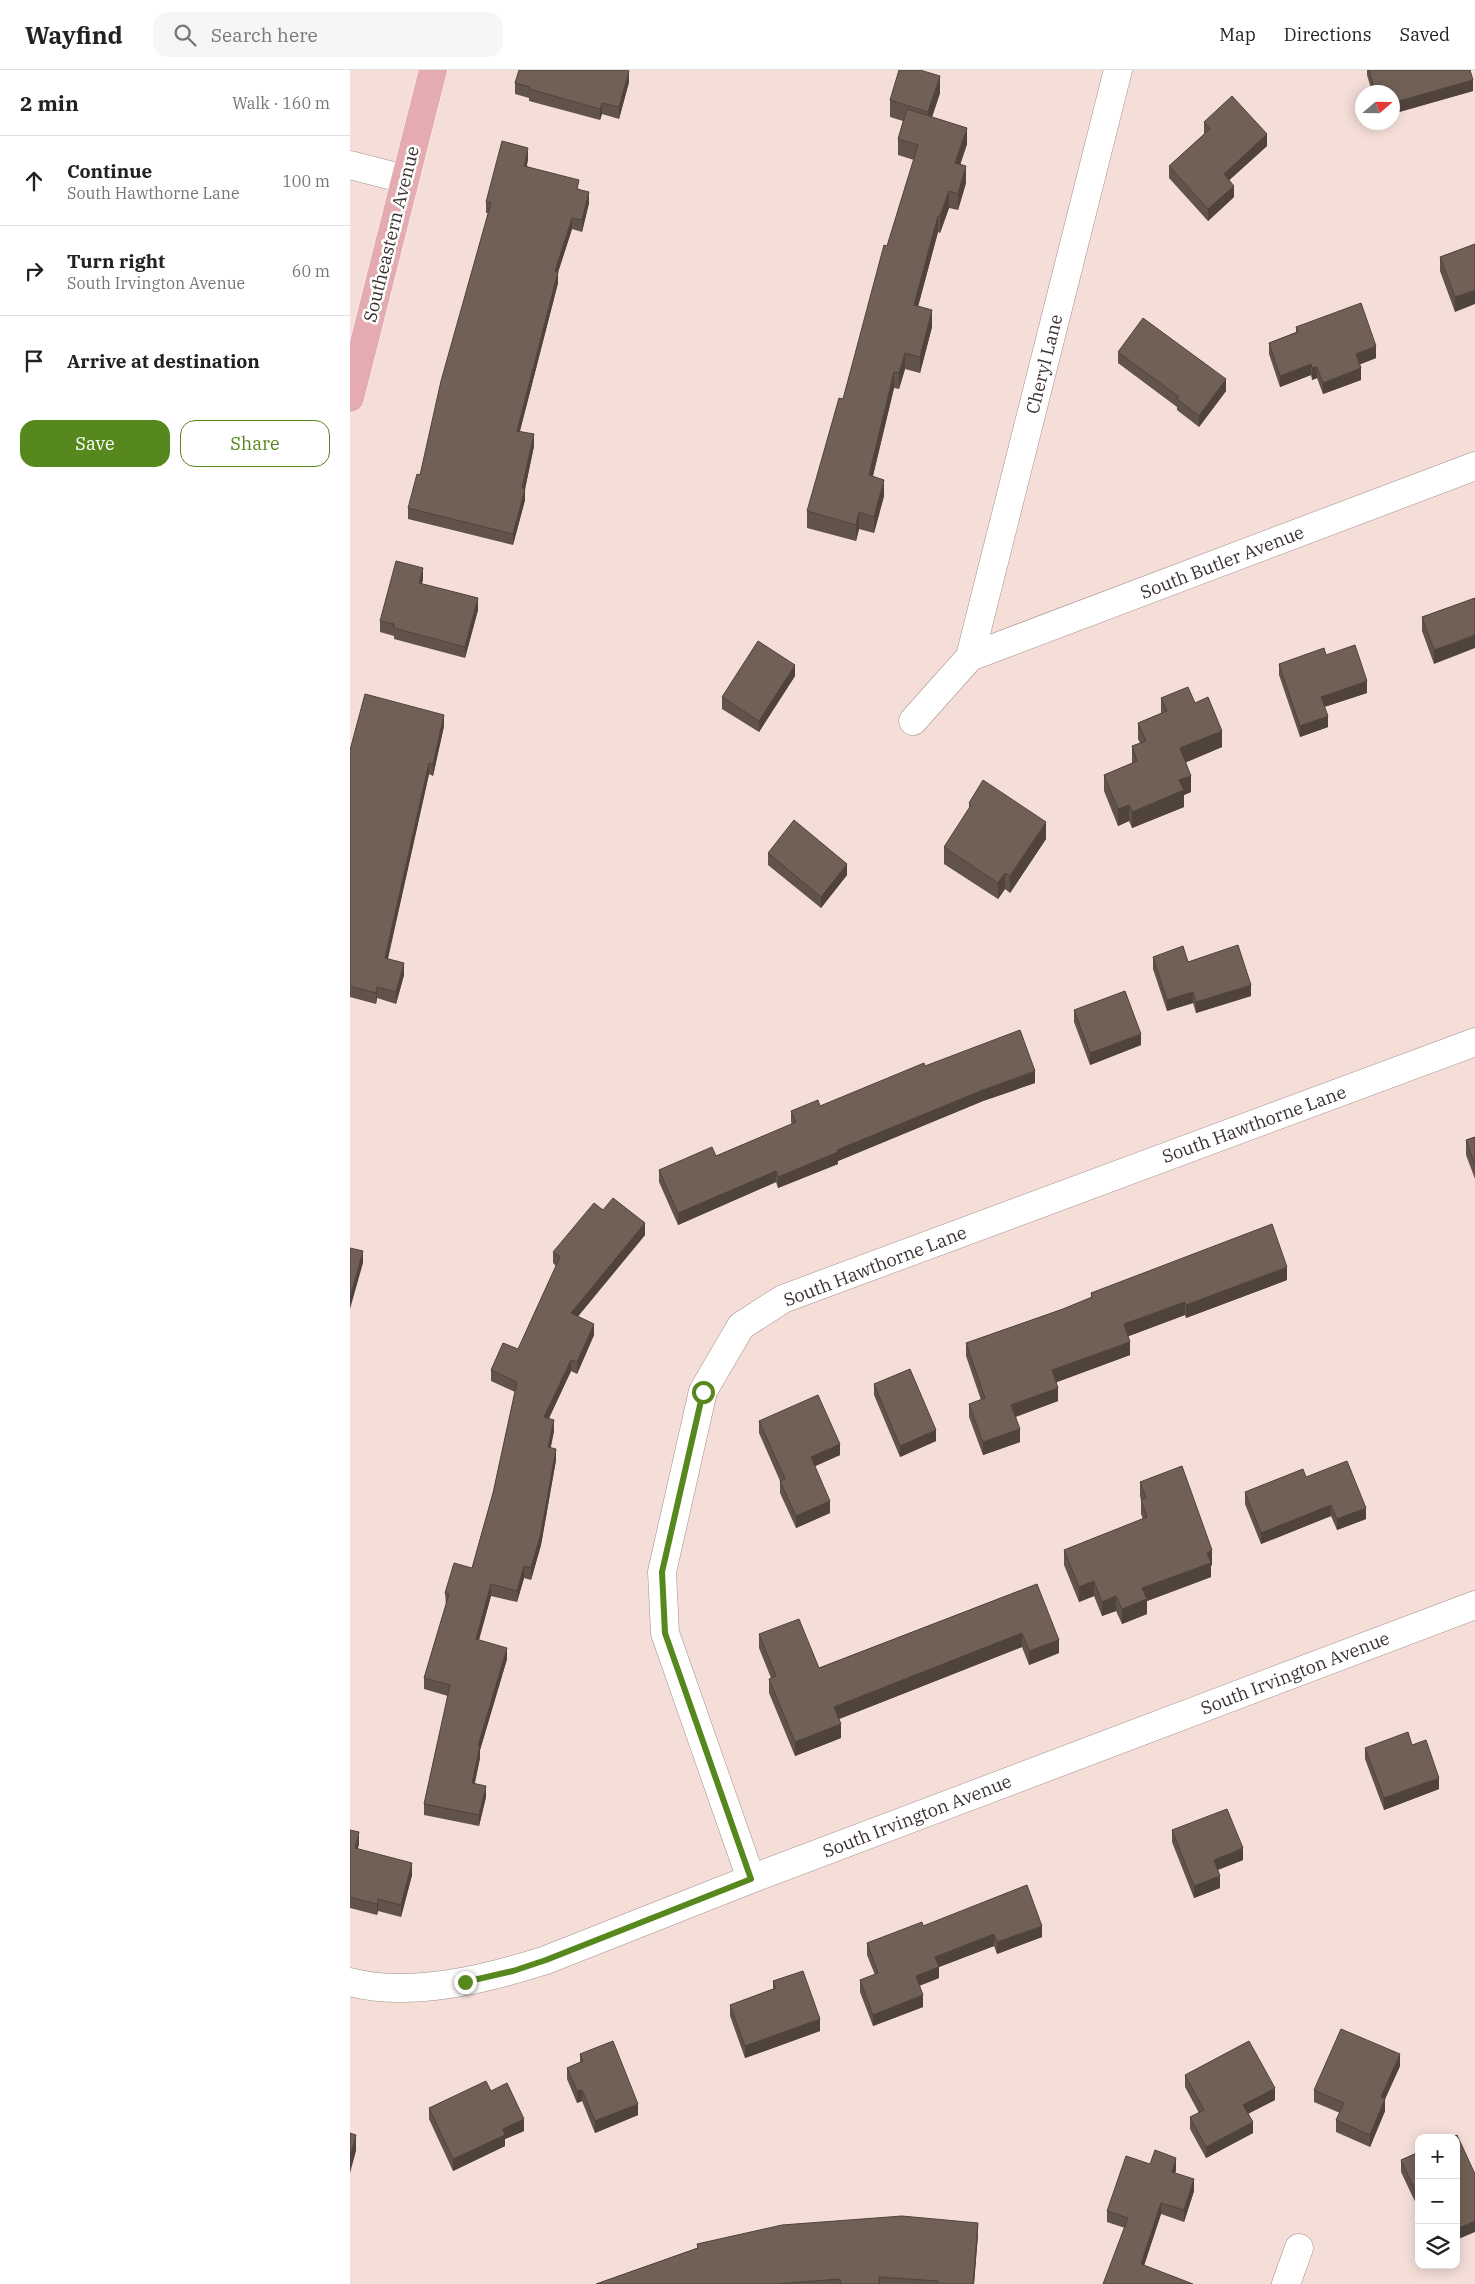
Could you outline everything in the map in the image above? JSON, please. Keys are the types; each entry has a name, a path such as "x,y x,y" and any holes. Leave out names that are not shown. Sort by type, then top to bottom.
{"main road":[{"name":"Southeastern Avenue","path":"350,398 433,70"}],"street":[{"name":"Cheryl Lane","path":"970,657 1118,70"},
{"path":"350,165 405,179"},
{"name":"South Butler Avenue","path":"970,657 1475,466"},
{"path":"913,721 970,657"},
{"name":"South Hawthorne Lane","path":"751,1879 665,1633 662,1572 703,1392 741,1326 783,1299 1475,1042"},
{"name":"South Irvington Avenue","path":"350,1982 384,1986 434,1986 465,1982 513,1971 1475,1605"},
{"path":"1286,2284 1299,2248"}],"building":[{"path":"519,70 629,71 619,107 602,103 600,109 529,89 530,87 515,83"},
{"path":"899,70 920,70 940,76 928,112 890,100"},
{"path":"1369,70 1470,70 1473,80 1400,101 1400,85 1373,85"},
{"path":"1232,96 1267,134 1224,174 1234,186 1208,209 1169,166 1210,129 1204,122"},
{"path":"907,109 967,128 955,163 966,166 958,194 949,191 940,216 938,216 914,305 932,310 920,357 905,353 899,373 894,372 869,475 884,480 874,517 859,512 856,525 807,511 839,398 843,399 884,245 887,246 918,145 898,139"},
{"path":"502,141 528,148 524,166 579,180 577,189 589,192 582,220 572,218 555,271 558,272 517,431 534,434 522,488 525,489 513,534 408,508 417,474 420,475 441,381 491,203 486,202"},
{"path":"1475,244 1475,290 1455,297 1440,257"},
{"path":"1361,303 1376,346 1356,354 1361,368 1323,383 1317,367 1312,368 1311,364 1280,376 1269,343 1298,332 1296,327"},
{"path":"1143,318 1226,379 1199,416 1177,399 1179,397 1118,352"},
{"path":"396,561 423,568 419,583 478,598 465,647 394,628 394,624 380,621"},
{"path":"1475,598 1475,635 1434,650 1422,617"},
{"path":"758,641 795,665 759,721 722,697"},
{"path":"1355,645 1367,681 1321,697 1328,716 1300,726 1279,664 1324,648 1326,655"},
{"path":"1188,687 1195,703 1208,697 1222,731 1180,748 1191,776 1179,780 1184,790 1132,812 1129,805 1118,809 1104,775 1137,761 1132,746 1146,741 1138,723 1167,711 1161,698"},
{"path":"365,694 444,715 433,764 429,763 385,958 404,963 396,992 377,987 376,993 350,986 350,750"},
{"path":"983,780 1046,822 1010,876 1005,873 998,883 944,847 971,805 969,803"},
{"path":"794,820 847,864 821,897 768,853"},
{"path":"1238,945 1251,985 1196,1002 1193,992 1167,1000 1153,957 1183,946 1188,962"},
{"path":"1125,991 1141,1034 1090,1053 1074,1010"},
{"path":"1020,1030 1035,1071 983,1090 837,1150 838,1152 778,1177 776,1171 678,1213 659,1170 712,1147 716,1156 796,1122 791,1111 818,1100 820,1106 924,1063 925,1066"},
{"path":"1475,1137 1475,1165 1466,1140"},
{"path":"613,1198 645,1223 571,1313 594,1324 577,1362 571,1360 544,1417 554,1420 548,1447 556,1449 541,1533 531,1568 524,1566 517,1591 491,1584 476,1639 507,1648 478,1746 480,1746 472,1783 486,1786 479,1815 424,1804 450,1685 424,1678 449,1594 445,1593 454,1563 472,1568 493,1493 517,1382 491,1370 503,1343 518,1349 560,1257 553,1252 594,1203 603,1210"},
{"path":"1272,1224 1287,1267 1186,1305 1185,1302 1124,1324 1130,1342 1052,1370 1058,1388 1011,1405 1020,1429 983,1442 969,1404 985,1398 966,1343 1063,1309 1092,1297 1091,1293"},
{"path":"350,1248 363,1251 350,1297"},
{"path":"910,1369 936,1430 900,1446 874,1384"},
{"path":"818,1395 840,1444 811,1457 830,1501 796,1516 780,1481 785,1479 759,1421"},
{"path":"1347,1461 1366,1508 1337,1519 1331,1505 1261,1533 1245,1492 1303,1469 1306,1477"},
{"path":"1182,1466 1212,1550 1207,1553 1211,1563 1142,1588 1147,1599 1122,1609 1116,1596 1102,1602 1094,1581 1079,1587 1064,1550 1147,1517 1141,1500 1146,1498 1140,1482"},
{"path":"1037,1584 1059,1640 1029,1651 1022,1633 834,1707 841,1724 795,1742 769,1679 776,1676 759,1634 799,1619 819,1668"},
{"path":"1408,1732 1412,1745 1426,1740 1439,1778 1384,1798 1365,1748"},
{"path":"1227,1809 1243,1848 1214,1860 1220,1876 1194,1886 1172,1830"},
{"path":"350,1830 359,1832 355,1848 412,1863 401,1905 378,1899 377,1904 350,1897"},
{"path":"1027,1885 1042,1926 997,1942 994,1934 935,1957 939,1967 916,1976 923,1995 873,2015 860,1980 878,1973 867,1943 922,1922 923,1926"},
{"path":"803,1971 820,2019 745,2046 730,2005 776,1988 773,1981"},
{"path":"1341,2029 1400,2054 1381,2097 1385,2099 1370,2135 1336,2120 1344,2103 1314,2090"},
{"path":"613,2041 638,2104 595,2121 582,2090 577,2091 567,2068 583,2061 580,2054"},
{"path":"1249,2041 1275,2088 1243,2105 1253,2122 1206,2147 1190,2117 1204,2110 1185,2075"},
{"path":"486,2081 491,2091 507,2083 524,2119 503,2129 505,2135 453,2159 429,2108"},
{"path":"350,2133 356,2135 350,2157"},
{"path":"1460,2142 1475,2174 1475,2221 1460,2227"},
{"path":"1155,2150 1176,2158 1172,2172 1194,2179 1184,2210 1161,2203 1141,2264 1193,2284 1103,2284 1128,2218 1107,2211 1126,2156 1150,2164"},
{"path":"1415,2154 1415,2190 1401,2160"},
{"path":"902,2216 978,2223 973,2284 938,2284 938,2281 879,2277 879,2284 841,2284 840,2279 777,2284 596,2284 698,2248 697,2244 782,2225"}],"route":[{"path":"465,1982 513,1971 546,1960 751,1879 665,1633 662,1572 703,1392"}]}
